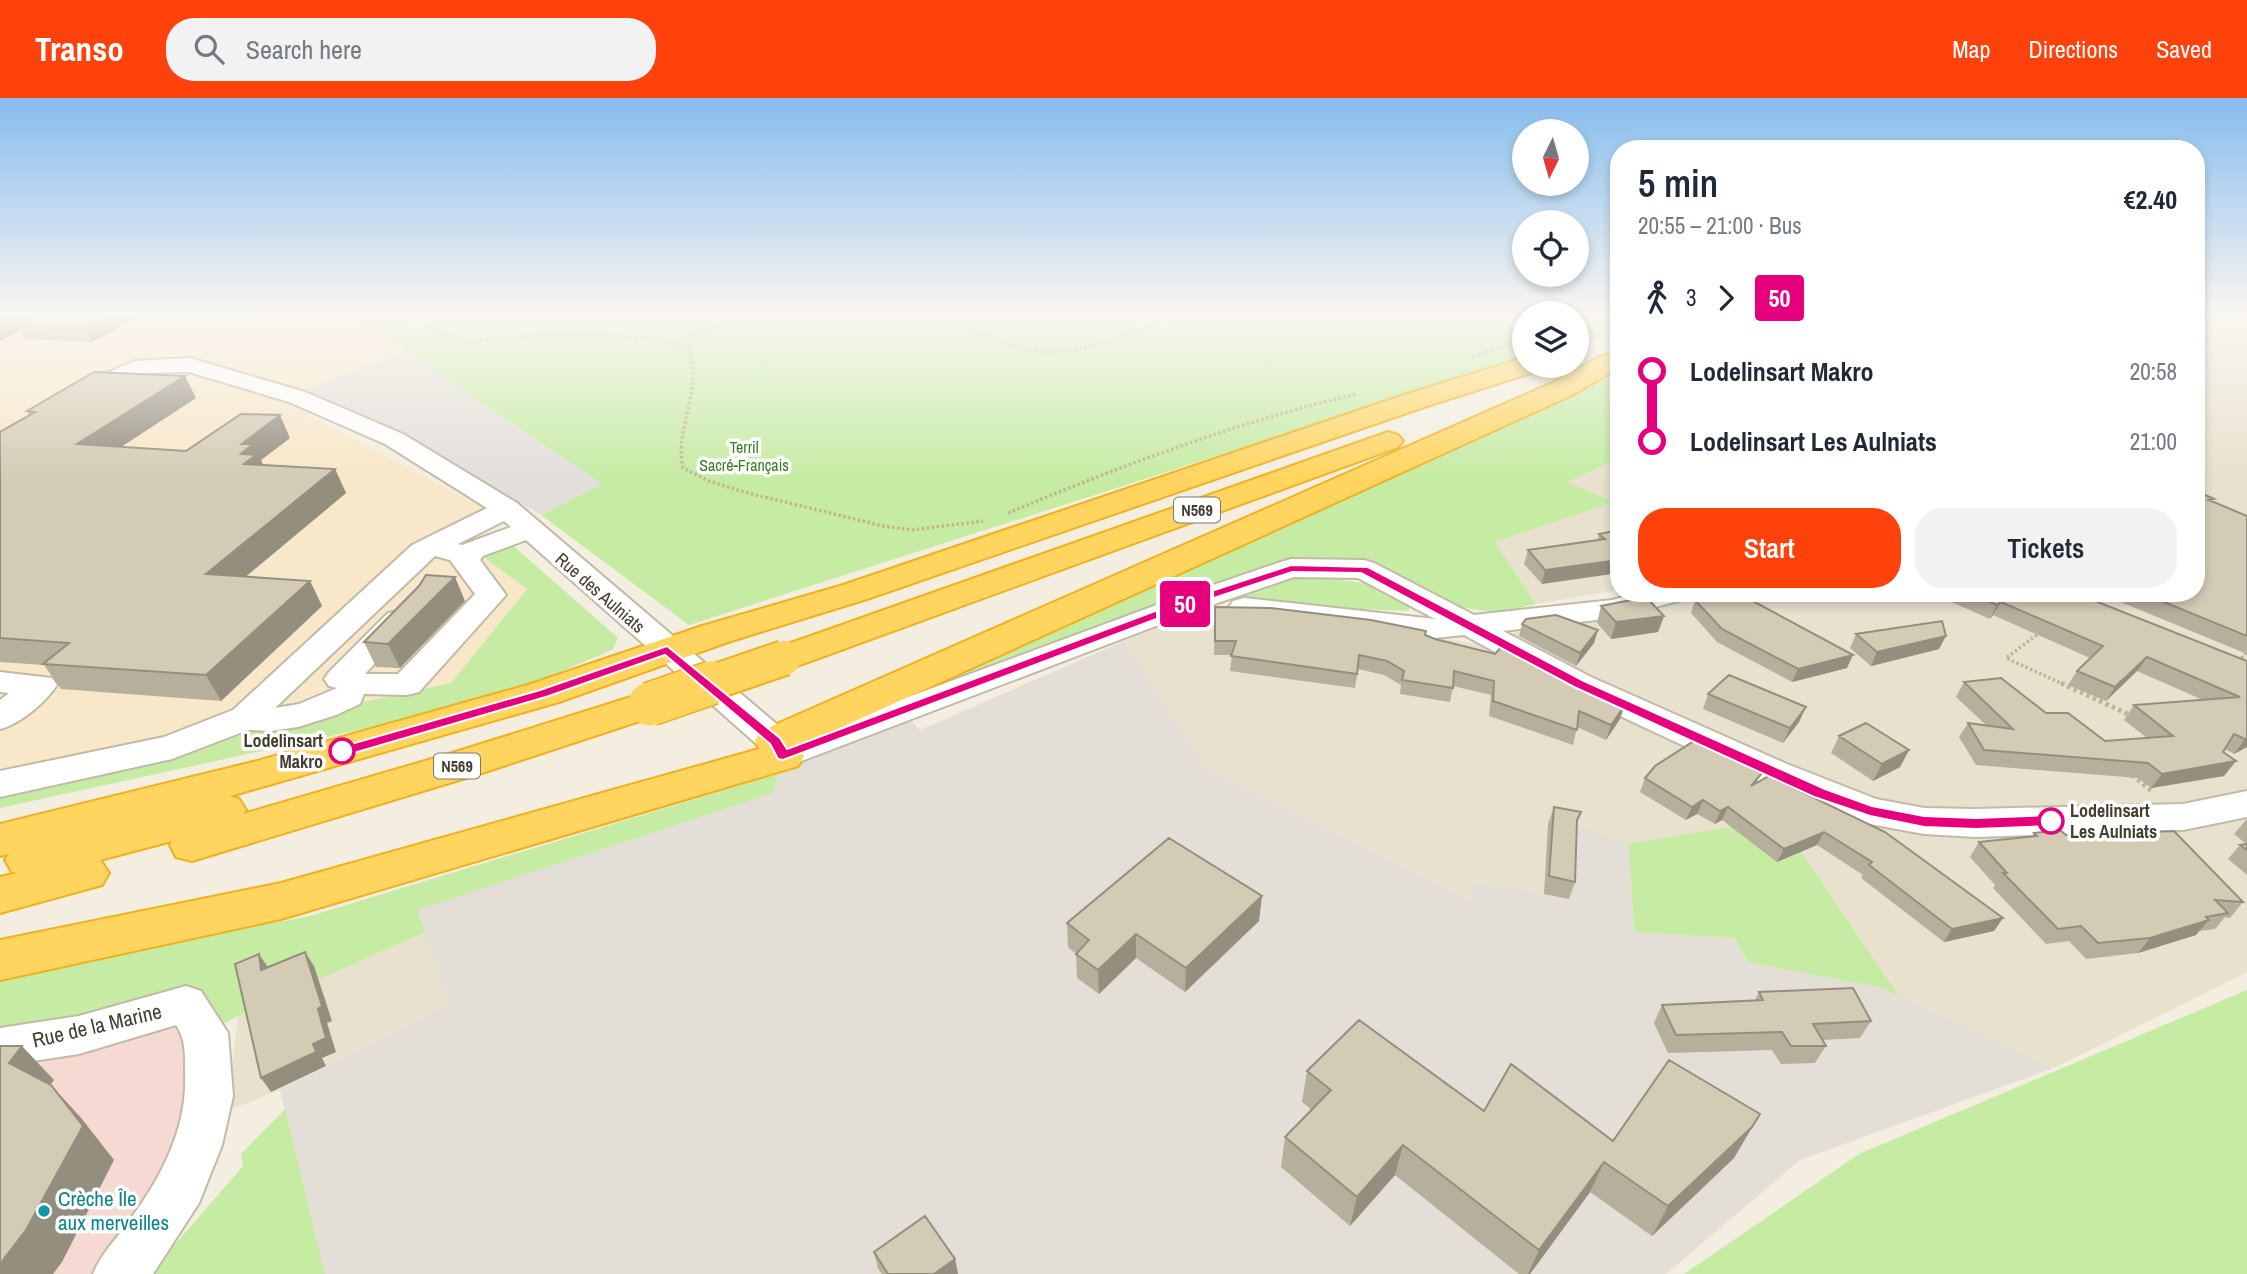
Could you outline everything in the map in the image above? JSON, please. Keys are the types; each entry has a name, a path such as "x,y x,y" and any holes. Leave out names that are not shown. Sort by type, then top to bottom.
{"highway":[{"name":"N569","path":"0,867 123,839 780,649 1572,368"},
{"path":"0,960 281,901 779,748 1536,400 1589,368"},
{"path":"0,840 338,752 545,693 667,650 855,592 1404,404 1512,370"},
{"name":"N569","path":"0,895 264,825 464,764 1523,378"}],"street":[{"name":"Rue des Aulniats","path":"69,403 100,384 139,368"},
{"name":"Rue des Aulniats","path":"200,368 297,397 394,439 517,520 779,748"},
{"path":"464,561 473,550 517,520"},
{"path":"0,784 172,747 246,718 327,642 421,575 517,520"},
{"path":"246,718 264,722 325,709 344,687 421,575 460,554 491,595 407,685 390,695 344,687"},
{"path":"779,748 1291,568 1364,569 1579,684 1797,783 1870,811 1924,821 1976,823 2183,817 2247,804"},
{"path":"1244,607 1434,629 1613,609 1640,602"},
{"path":"0,682 40,685 0,718"},
{"name":"Rue de la Marine","path":"0,1047 79,1035 186,1004 206,1033 210,1096 198,1145 181,1186 144,1244 118,1274"}],"path":[{"path":"694,368 694,395 678,457 682,468 709,481 755,495 883,526 912,530 992,520"},
{"path":"1005,514 1129,463 1318,402 1358,394"},
{"path":"2050,625 2006,659 2130,717 2140,715"},
{"path":"2236,665 2247,652"},
{"path":"2122,767 2183,817"}],"shaded area":[{"path":"0,368 221,368 483,508 481,555 527,588 451,683 0,788"},
{"path":"231,368 361,368 302,391"},
{"path":"361,368 432,368 603,484 541,515 396,434 302,391"},
{"path":"2205,368 2247,368 2247,972 2054,1068 1899,996 1799,849 1747,824 1629,844 1564,819 1565,897 1474,882 1471,901 1207,770 1124,641 1188,613 1257,614 1473,643 1648,602 2205,602"},
{"path":"1610,462 1610,501 1566,482"},
{"path":"1610,503 1610,592 1536,604 1495,542"},
{"path":"1124,641 1207,770 1470,901 1474,882 1565,897 1564,819 1629,844 1634,932 1735,938 1748,962 1882,988 2054,1068 1800,1160 1666,1274 325,1274 280,1090 451,1003 416,910 772,793 783,756 900,711 920,730"},
{"path":"425,932 451,1003 280,1090 227,1111 238,1016"},
{"path":"214,999 198,1145 102,1274 0,1274 0,1036"}],"green space":[{"name":"Terril Sacré-Français","path":"433,368 1496,368 689,625 541,515 602,484"},
{"path":"1610,378 1610,462 1567,482 1610,503 1495,542 1536,604 1496,613 1454,606 1419,584 1384,570 1238,578 919,693 905,692 1286,527 1484,429"},
{"path":"509,542 618,638 612,650 491,701 0,808 0,782 451,683 527,589 481,555"},
{"path":"1307,577 1387,589 1411,601 1409,611 1237,604 1233,597 1246,588"},
{"path":"778,774 773,793 417,910 425,932 206,1033 186,1004 0,1045 0,974 310,916"},
{"path":"1747,824 1799,849 1899,996 1882,988 1748,962 1735,938 1634,932 1629,844"},
{"path":"2247,990 2247,1274 1684,1274 1859,1154"},
{"path":"285,1109 325,1274 149,1274 243,1166 241,1154"}],"building":[{"path":"94,372 185,376 77,444 186,451 241,414 280,415 242,444 253,444 241,454 256,455 244,464 335,469 206,574 310,581 206,675 43,664 69,643 0,638 0,432 35,412 27,411"},
{"path":"2205,495 2214,499 2209,500 2247,516 2247,636 2164,602 2205,602"},
{"path":"1610,532 1610,561 1545,570 1528,550 1605,539 1599,534"},
{"path":"426,575 455,577 388,644 364,642 419,586"},
{"path":"1621,602 1651,602 1664,616 1616,622 1601,606"},
{"path":"1697,602 1755,602 1853,655 1798,669 1722,629"},
{"path":"2001,602 2098,602 2247,661 2247,738 2234,734 2223,752 2236,761 2162,774 2148,763 1984,750 1968,723 2013,729 1964,682 2001,678 2046,713 2068,713 2105,741 2173,736 2134,705 2240,697 2147,657 2115,687 2077,671 2103,646"},
{"path":"1215,607 1271,608 1371,620 1426,631 1425,635 1435,639 1495,654 1504,644 1625,705 1611,725 1579,711 1577,730 1493,701 1494,681 1454,671 1453,688 1402,680 1404,671 1387,661 1359,655 1357,674 1231,656 1236,641 1215,641"},
{"path":"1556,615 1598,630 1580,653 1522,624 1526,619"},
{"path":"1942,621 1946,636 1877,652 1856,634"},
{"path":"1729,675 1806,707 1790,728 1708,694"},
{"path":"1866,723 1909,750 1882,764 1839,736"},
{"path":"1694,741 1762,773 1751,786 1769,776 1885,832 2003,918 1952,929 1869,865 1872,862 1824,832 1784,849 1728,807 1720,811 1703,800 1692,807 1645,778 1655,766"},
{"path":"1554,807 1581,812 1577,820 1575,882 1549,876"},
{"path":"2060,830 2066,835 2174,831 2243,902 2215,900 2228,913 2206,917 2209,920 2150,938 2098,943 2081,926 2058,929 2003,873 2007,873 1979,842 2037,836 2034,833"},
{"path":"1169,838 1262,896 1186,968 1136,934 1098,970 1076,954 1089,940 1067,923"},
{"path":"305,952 322,1006 318,1009 326,1038 313,1044 316,1052 261,1078 235,964 259,954 261,970"},
{"path":"1853,988 1871,1021 1813,1024 1826,1046 1791,1046 1782,1032 1676,1035 1662,1005 1763,1000 1759,992"},
{"path":"1359,1020 1484,1111 1511,1064 1613,1141 1669,1060 1760,1114 1752,1127 1668,1206 1604,1162 1539,1250 1403,1145 1357,1197 1285,1137 1331,1090 1307,1071"},
{"path":"0,1046 22,1046 9,1063 51,1085 83,1126 26,1230 0,1264"},
{"path":"925,1216 955,1259 934,1274 888,1274 874,1252"}],"bus line":[{"name":"50","path":"342,751 545,693 667,650 775,741 783,755 1192,602 1291,568 1364,569 1579,684 1820,793 1870,811 1924,821 2051,821"}],"place":[{"name":"Lodelinsart Makro","path":"342,751"},
{"name":"Lodelinsart Les Aulniats","path":"2051,821"},
{"name":"Crèche Île aux merveilles","path":"44,1211"}]}
